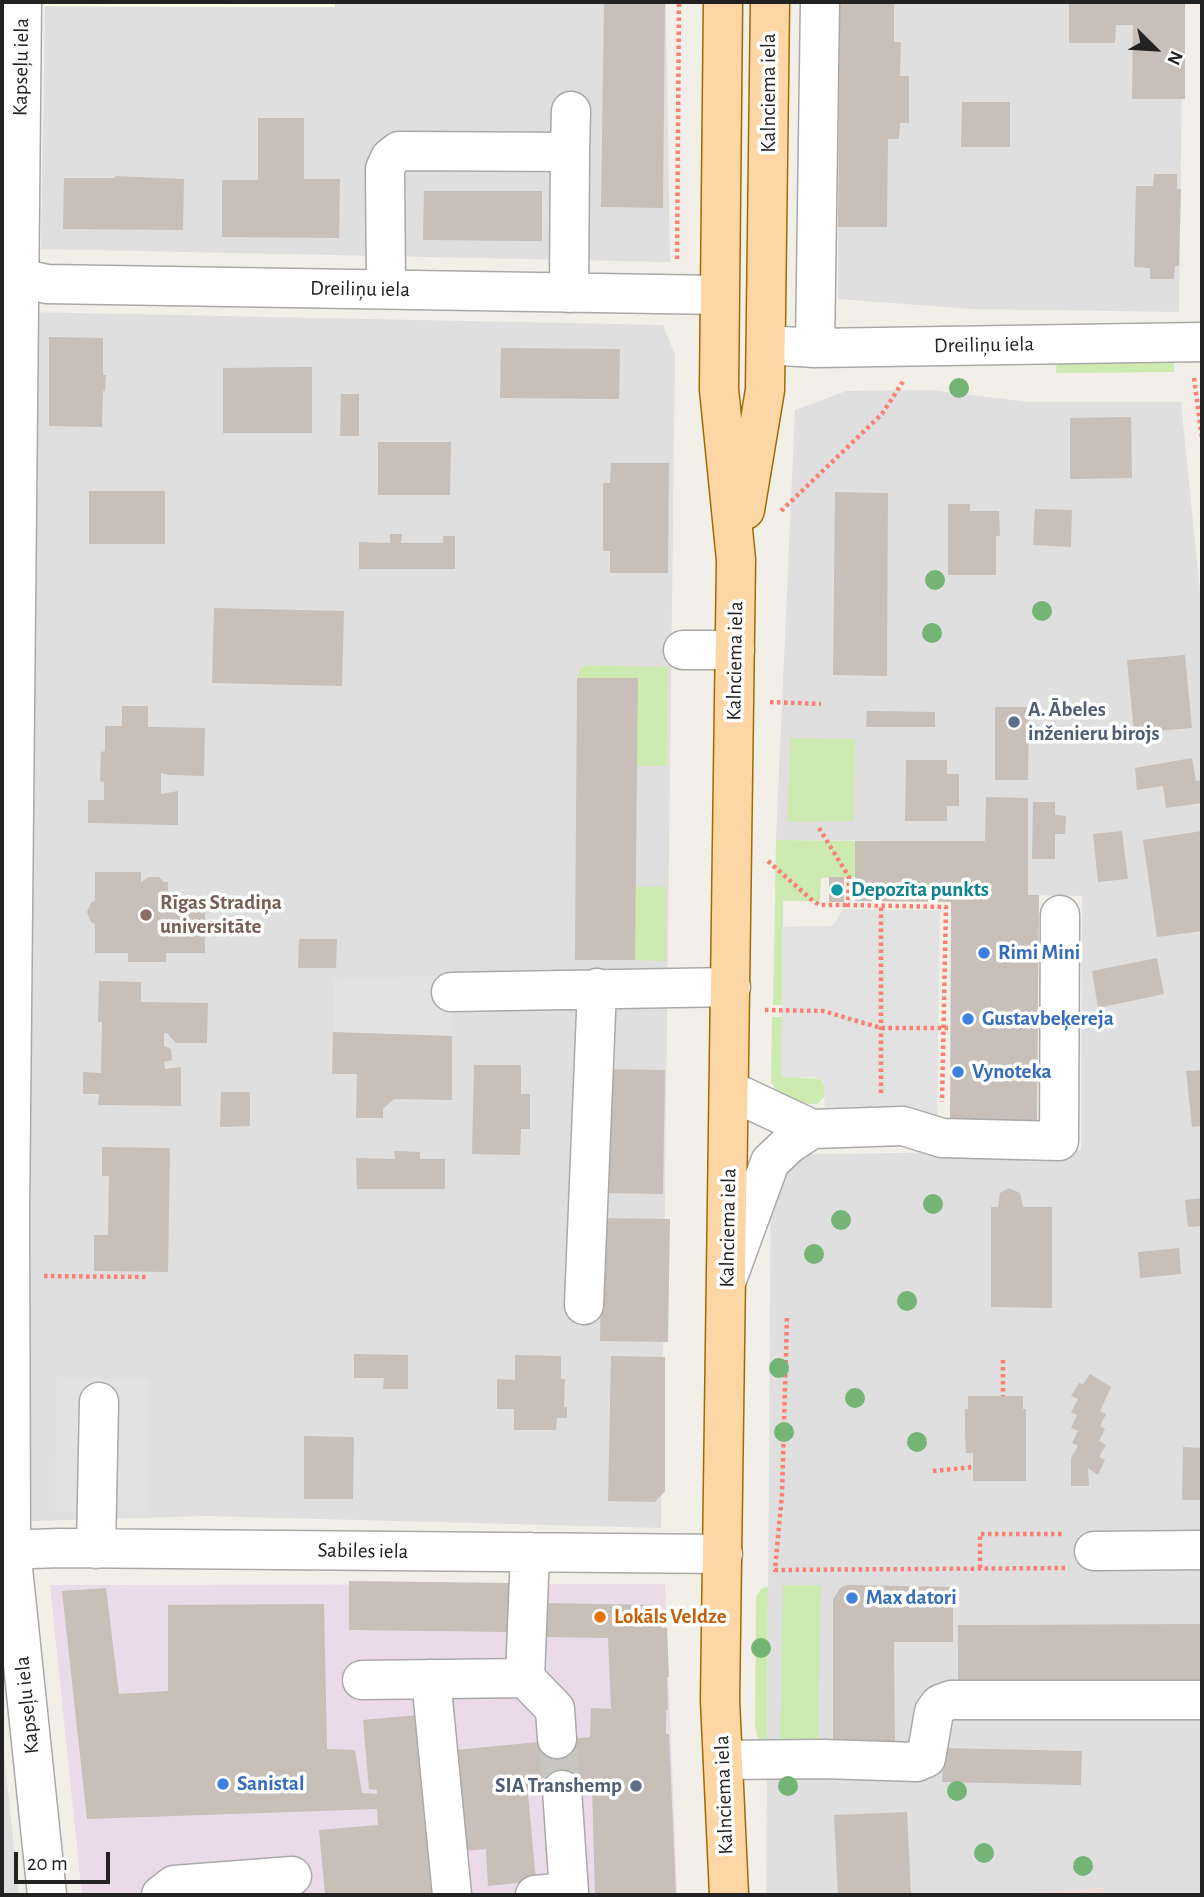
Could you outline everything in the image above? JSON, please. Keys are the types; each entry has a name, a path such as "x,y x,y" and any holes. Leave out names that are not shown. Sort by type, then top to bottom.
{"main road":[{"name":"Kalnciema iela","path":"723,2 719,389 736,560 720,1700 729,1895"},
{"name":"Kalnciema iela","path":"736,560 765,390 770,2"}],"street":[{"name":"Kapseļu iela","path":"22,2 10,276 12,1275 6,1550 47,1895"},
{"path":"815,348 820,2"},
{"path":"569,293 571,111"},
{"path":"386,289 385,169 390,159 399,151 570,152"},
{"name":"Dreiliņu iela","path":"10,276 47,284 719,295"},
{"name":"Dreiliņu iela","path":"766,345 1198,360"},
{"path":"683,650 735,650"},
{"path":"729,1090 812,1129 903,1126 942,1138 1059,1141 1060,915"},
{"path":"451,992 731,987"},
{"path":"583,1305 597,988"},
{"path":"727,1280 770,1162 789,1144 812,1129"},
{"path":"96,1549 99,1402"},
{"name":"Sabiles iela","path":"6,1550 723,1554"},
{"path":"1094,1552 1202,1550"},
{"path":"530,1552 525,1678 555,1709 557,1739"},
{"path":"362,1681 525,1678"},
{"path":"431,1679 452,1895"},
{"path":"723,1760 917,1762 926,1758 934,1712 940,1704 951,1700 1202,1699"},
{"path":"535,1895 569,1892 562,1790"},
{"path":"161,1895 174,1885 292,1876"}],"path":[{"path":"677,294 679,2"},
{"path":"1198,360 1202,438"},
{"path":"780,512 882,414 905,378"},
{"path":"770,702 821,705"},
{"path":"818,828 849,877 848,905"},
{"path":"768,861 820,905 946,907 942,1138"},
{"path":"881,905 881,1127"},
{"path":"765,1010 823,1011 881,1028 950,1028"},
{"path":"12,1275 148,1277"},
{"path":"787,1318 782,1494 775,1570 1077,1568 1094,1552 1076,1535 980,1534 980,1568"},
{"path":"1003,1360 1003,1396"},
{"path":"933,1471 974,1467"}],"shaded area":[{"path":"45,2 335,2 335,7 45,6"},
{"path":"335,2 666,2 670,262 41,249 45,6 335,7"},
{"path":"839,2 1183,2 1179,312 972,309 838,299"},
{"path":"27,312 663,325 675,355 661,1528 205,1516 2,1522"},
{"path":"929,390 1030,402 1181,402 1202,611 1202,1895 1105,1895 1104,1888 1004,1895 766,1895 771,1155 1081,1150 1082,896 1028,895 1028,842 776,840 795,410 846,391"},
{"path":"843,909 940,910 937,1129 825,1132 824,1082 815,1077 781,1077 783,927 833,926"},
{"path":"451,975 452,1036 333,1032 333,980"},
{"path":"57,1377 148,1379 148,1512 55,1512"},
{"path":"665,1584 677,1895 82,1895 50,1585"},
{"path":"2,1734 19,1895 2,1895"},
{"path":"1105,1888 1105,1895 1004,1895"}],"green space":[{"path":"1057,360 1174,360 1174,372 1056,373"},
{"path":"581,667 668,667 667,766 637,766 577,678"},
{"path":"791,738 855,739 854,821 787,822"},
{"path":"776,840 855,841 855,877 821,878 820,901 783,901 782,1005 773,1005"},
{"path":"636,887 666,887 666,961 635,960"},
{"path":"772,1017 782,1017 781,1076 820,1079 826,1087 826,1095 817,1104 787,1103 787,1095 777,1091 771,1082"},
{"path":"783,1585 821,1585 818,1746 780,1746"},
{"path":"768,1587 767,1742 759,1741 755,1727 756,1597 762,1588"}],"building":[{"path":"604,2 665,2 663,208 601,207"},
{"path":"840,2 894,2 894,42 901,42 900,76 909,76 909,123 900,123 899,139 888,139 887,227 838,227"},
{"path":"1069,2 1185,2 1185,99 1132,99 1133,25 1116,25 1115,43 1069,43"},
{"path":"962,102 1010,102 1010,147 961,147"},
{"path":"258,118 304,118 304,179 340,179 339,238 222,237 222,180 258,180"},
{"path":"1154,174 1177,174 1177,189 1181,189 1179,266 1175,266 1174,279 1150,279 1150,268 1134,267 1136,186 1153,186"},
{"path":"115,176 184,179 183,230 63,229 64,178"},
{"path":"424,191 542,191 542,241 423,240"},
{"path":"49,337 103,338 103,375 106,375 102,427 49,426"},
{"path":"501,348 620,349 619,399 500,398"},
{"path":"312,367 312,433 223,433 223,368"},
{"path":"341,394 359,394 359,436 340,436"},
{"path":"1131,417 1132,478 1070,479 1070,418"},
{"path":"378,442 451,442 450,495 378,495"},
{"path":"611,463 669,463 668,573 610,573 610,551 603,551 603,483 610,483"},
{"path":"89,491 165,491 165,544 89,544"},
{"path":"835,492 888,493 887,676 833,675"},
{"path":"948,504 970,504 970,511 999,511 1000,536 996,536 996,575 948,575"},
{"path":"1035,509 1072,510 1071,547 1033,545"},
{"path":"390,534 402,534 401,543 443,543 443,536 455,536 455,569 359,569 359,542 390,543"},
{"path":"214,608 344,611 342,686 212,683"},
{"path":"1185,655 1192,728 1134,733 1127,660"},
{"path":"577,678 638,678 635,960 575,960"},
{"path":"122,706 148,706 148,727 205,728 204,776 161,773 161,794 178,791 178,825 88,823 88,800 104,800 104,782 100,781 101,752 105,751 105,726 122,726"},
{"path":"995,707 1029,707 1028,780 995,780"},
{"path":"867,711 935,712 935,727 866,727"},
{"path":"1192,758 1196,781 1202,780 1202,803 1166,808 1163,786 1137,790 1135,768"},
{"path":"906,760 947,760 947,774 959,774 959,806 947,806 947,821 905,821"},
{"path":"986,797 1028,798 1028,895 1039,895 1037,1129 950,1129 951,902 855,901 855,841 985,841"},
{"path":"1033,802 1055,802 1055,815 1066,816 1065,834 1055,834 1055,859 1032,859"},
{"path":"1122,831 1128,879 1098,882 1093,834"},
{"path":"1202,831 1202,931 1157,937 1143,840"},
{"name":"Rīgas Stradiņa universitāte","path":"95,872 141,872 141,882 149,877 159,877 168,882 168,905 205,905 205,953 166,953 166,962 128,962 128,953 95,953 95,924 91,922 87,912 95,900"},
{"name":"Depozīta punkts","path":"829,877 844,877 844,902 829,902"},
{"path":"299,939 337,939 336,968 298,968"},
{"path":"1157,958 1164,994 1098,1008 1092,971"},
{"path":"99,981 141,982 141,1002 208,1003 207,1043 176,1043 164,1033 164,1046 171,1049 172,1060 164,1062 165,1069 181,1067 181,1106 98,1105 99,1094 83,1094 83,1072 101,1073 102,1022 98,1022"},
{"path":"333,1032 452,1036 452,1100 394,1099 383,1109 383,1118 356,1118 357,1074 332,1074"},
{"path":"474,1065 521,1065 521,1094 530,1094 530,1129 521,1129 520,1155 472,1154"},
{"path":"600,1069 665,1070 663,1194 598,1193"},
{"path":"1202,1070 1202,1126 1192,1127 1186,1071"},
{"path":"221,1092 250,1092 250,1126 220,1127"},
{"path":"102,1147 170,1148 168,1272 94,1271 94,1235 108,1235 109,1176 102,1176"},
{"path":"394,1151 420,1152 420,1159 445,1159 445,1189 357,1189 356,1158 395,1159"},
{"path":"1009,1188 1020,1193 1023,1207 1052,1207 1052,1308 991,1307 991,1207 998,1207 1000,1193"},
{"path":"1202,1198 1202,1226 1188,1227 1185,1200"},
{"path":"602,1218 670,1219 668,1342 600,1341"},
{"path":"1179,1248 1181,1274 1140,1278 1138,1252"},
{"path":"354,1354 408,1355 408,1389 383,1389 384,1378 354,1378"},
{"path":"515,1355 561,1356 561,1379 565,1379 564,1407 567,1407 567,1418 557,1418 556,1430 514,1430 514,1409 497,1409 497,1379 515,1380"},
{"path":"611,1356 665,1357 665,1491 655,1502 608,1501"},
{"path":"1090,1374 1111,1387 1100,1411 1106,1414 1100,1426 1105,1429 1099,1441 1106,1445 1099,1457 1105,1460 1098,1475 1088,1468 1089,1486 1071,1486 1071,1458 1078,1446 1072,1443 1078,1431 1071,1428 1077,1415 1071,1412 1078,1399 1071,1396 1079,1383 1083,1384"},
{"path":"968,1396 1023,1396 1023,1409 1026,1409 1026,1481 973,1481 973,1453 966,1453 965,1409 968,1409"},
{"path":"304,1436 354,1437 353,1499 304,1499"},
{"path":"1183,1447 1202,1448 1202,1500 1182,1500"},
{"path":"349,1581 511,1583 510,1632 349,1630"},
{"path":"841,1587 953,1587 953,1642 894,1642 895,1743 833,1742 833,1599"},
{"path":"106,1588 119,1694 168,1691 168,1605 324,1604 327,1749 355,1750 362,1793 377,1794 377,1790 369,1789 363,1720 418,1715 433,1895 325,1895 319,1830 378,1825 377,1809 87,1819 62,1591"},
{"path":"546,1603 660,1605 661,1628 667,1628 669,1677 666,1734 669,1734 676,1895 595,1895 592,1787 528,1794 536,1881 488,1886 486,1849 464,1851 456,1750 590,1737 591,1708 611,1709 608,1638 545,1637"},
{"path":"1202,1624 1202,1680 958,1681 958,1625"},
{"path":"943,1748 1082,1751 1081,1785 942,1782"},
{"path":"907,1812 911,1895 838,1895 834,1815"}],"tunnel":[{"path":"557,1739 562,1790"}],"place":[{"name":"A. Ābeles inženieru birojs","path":"1014,722"},
{"name":"Depozīta punkts","path":"837,890"},
{"name":"Rīgas Stradiņa universitāte","path":"146,915"},
{"name":"Rimi Mini","path":"984,953"},
{"name":"Gustavbeķereja","path":"968,1019"},
{"name":"Vynoteka","path":"958,1072"},
{"name":"Max datori","path":"852,1598"},
{"name":"Lokāls Veldze","path":"600,1617"},
{"name":"Sanistal","path":"223,1784"},
{"name":"SIA Transhemp","path":"636,1786"}]}
